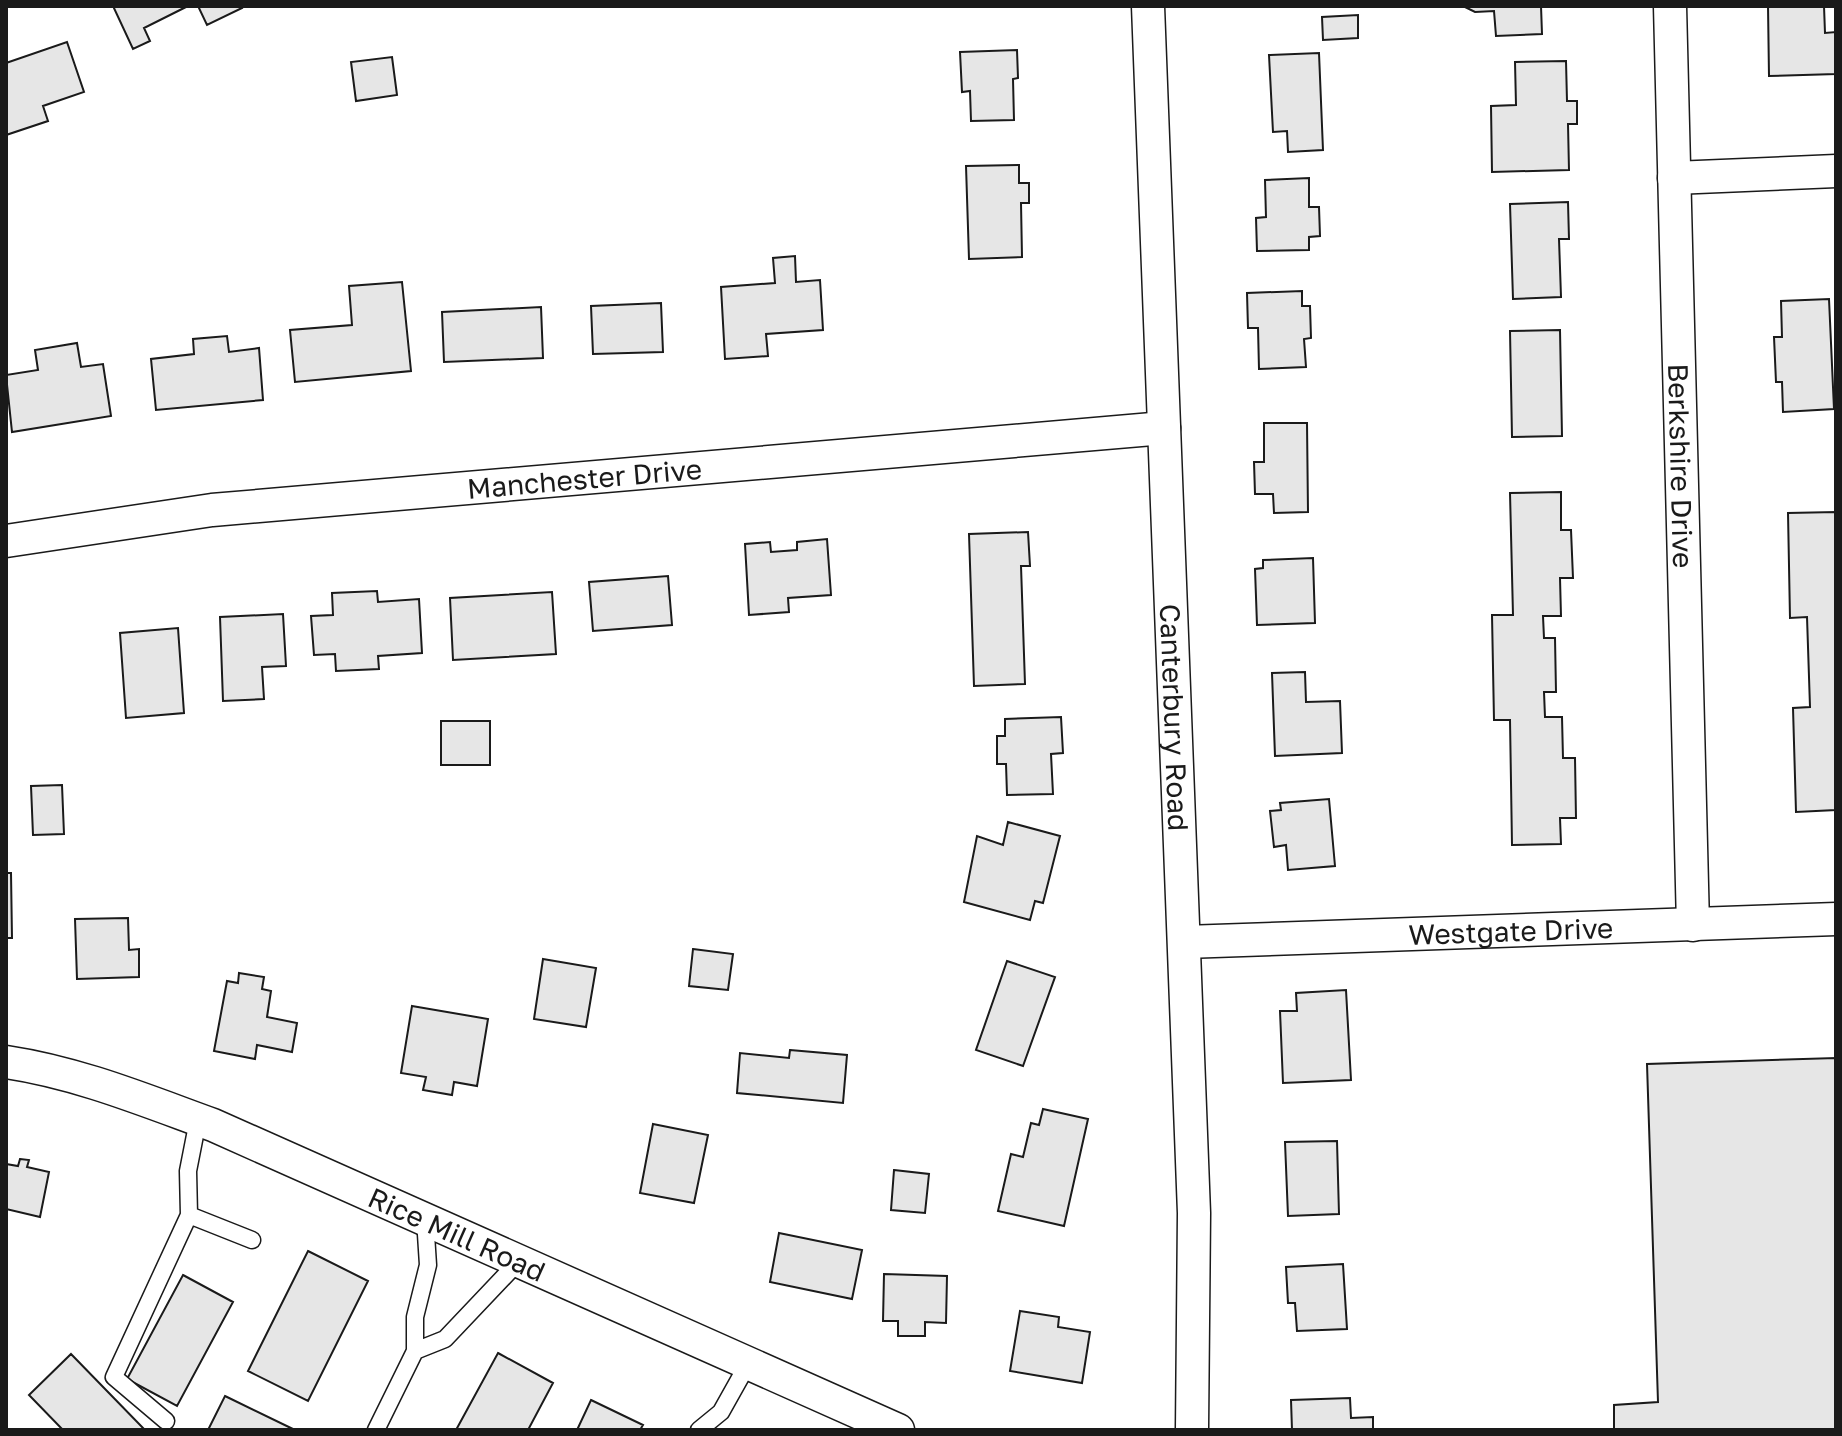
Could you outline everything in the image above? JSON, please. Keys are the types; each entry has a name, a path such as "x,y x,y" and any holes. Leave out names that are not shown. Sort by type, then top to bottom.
{"street":[{"name":"Canterbury Road","path":"1148,6 1194,1213 1192,1430"},
{"name":"Berkshire Drive","path":"1670,6 1693,925"},
{"path":"1674,178 1836,171"},
{"name":"Manchester Drive","path":"6,541 212,510 1164,428"},
{"name":"Westgate Drive","path":"1185,942 1836,919"},
{"name":"Rice Mill Road","path":"6,1062 49,1068 108,1084 198,1120 898,1430"}],"lane":[{"path":"166,1421 114,1377 189,1215 188,1171 198,1120"},
{"path":"189,1215 252,1240"},
{"path":"376,1430 415,1351 415,1317 428,1265 425,1219"},
{"path":"415,1351 445,1339 519,1261"},
{"path":"699,1430 721,1412 749,1362"}],"building":[{"path":"113,6 188,6 144,28 150,41 133,49"},
{"path":"198,6 241,6 242,8 207,25"},
{"path":"1463,6 1541,6 1542,34 1496,36 1494,11 1475,12"},
{"path":"1768,6 1824,6 1825,33 1836,32 1836,74 1769,76"},
{"path":"1358,15 1358,38 1323,40 1322,17"},
{"path":"67,42 84,92 43,106 48,121 6,135 6,63"},
{"path":"1017,50 1018,78 1013,79 1014,120 971,121 970,91 962,92 960,52"},
{"path":"1319,53 1323,150 1288,152 1287,131 1273,132 1269,55"},
{"path":"392,57 397,95 356,101 351,62"},
{"path":"1566,61 1567,101 1577,101 1577,124 1568,124 1569,170 1492,172 1491,106 1516,105 1515,62"},
{"path":"1019,165 1019,183 1029,183 1029,203 1021,203 1022,257 969,259 966,166"},
{"path":"1309,178 1309,207 1319,207 1320,236 1309,237 1309,250 1257,251 1256,218 1266,217 1265,180"},
{"path":"1568,202 1569,239 1559,239 1561,297 1513,299 1510,204"},
{"path":"795,256 796,282 820,280 823,330 766,334 768,356 725,359 721,287 775,283 773,258"},
{"path":"402,282 411,371 295,382 290,330 352,325 349,286"},
{"path":"1302,291 1302,306 1310,306 1311,338 1304,339 1306,367 1259,369 1258,328 1248,328 1247,293"},
{"path":"1829,299 1834,409 1783,412 1782,382 1776,382 1774,337 1782,337 1781,301"},
{"path":"661,303 663,352 593,354 591,306"},
{"path":"541,307 543,358 444,362 442,312"},
{"path":"1560,330 1562,436 1512,437 1510,331"},
{"path":"227,336 229,352 259,348 263,400 156,410 151,359 194,354 193,339"},
{"path":"77,343 81,367 103,364 111,416 12,432 6,375 38,370 35,350"},
{"path":"1264,423 1307,423 1308,512 1274,513 1273,494 1255,494 1254,462 1264,462"},
{"path":"1561,492 1561,530 1571,530 1573,578 1560,578 1561,616 1543,616 1544,638 1555,638 1556,692 1544,692 1545,717 1562,717 1563,758 1575,758 1576,818 1560,818 1561,844 1512,845 1510,720 1494,720 1492,615 1513,615 1510,493"},
{"path":"1836,512 1836,810 1796,812 1793,708 1810,707 1807,617 1790,618 1788,513"},
{"path":"1028,532 1030,566 1021,566 1025,684 974,686 969,534"},
{"path":"827,539 831,595 788,598 789,612 749,615 745,544 770,542 771,552 797,550 797,542"},
{"path":"1313,558 1315,623 1257,625 1255,569 1263,568 1263,560"},
{"path":"668,576 672,625 593,631 589,582"},
{"path":"377,591 378,602 419,599 422,653 378,656 379,669 336,671 335,654 314,655 311,616 333,615 332,593"},
{"path":"552,592 556,654 453,660 450,598"},
{"path":"283,614 286,666 262,667 264,699 223,701 220,617"},
{"path":"178,628 184,713 126,718 120,633"},
{"path":"1305,672 1306,702 1340,701 1342,753 1275,756 1272,673"},
{"path":"1061,717 1063,753 1051,754 1053,794 1007,795 1006,764 997,764 997,736 1005,736 1005,719"},
{"path":"441,721 490,721 490,765 441,765"},
{"path":"62,785 64,834 33,835 31,786"},
{"path":"1329,799 1335,866 1288,870 1286,845 1274,847 1270,811 1281,810 1280,803"},
{"path":"1008,822 1060,836 1043,903 1035,901 1030,920 964,902 977,836 1003,845"},
{"path":"6,873 11,873 12,938 6,938"},
{"path":"128,918 129,950 139,949 139,977 77,979 75,919"},
{"path":"693,949 733,954 728,990 689,986"},
{"path":"543,959 596,968 586,1027 534,1019"},
{"path":"1007,961 1055,977 1023,1066 976,1050"},
{"path":"239,973 264,977 262,989 271,991 267,1017 297,1023 292,1052 257,1045 255,1059 214,1051 227,981 238,983"},
{"path":"1346,990 1351,1080 1283,1083 1280,1011 1297,1011 1296,993"},
{"path":"412,1006 488,1019 477,1086 454,1082 452,1095 423,1090 426,1077 401,1073"},
{"path":"790,1050 847,1055 843,1103 737,1093 740,1053 789,1058"},
{"path":"1836,1058 1836,1430 1614,1430 1614,1405 1658,1402 1647,1064"},
{"path":"1043,1109 1088,1119 1064,1226 998,1211 1011,1154 1023,1157 1031,1123 1039,1125"},
{"path":"653,1124 708,1135 694,1203 640,1193"},
{"path":"1337,1141 1339,1214 1288,1216 1285,1142"},
{"path":"20,1159 29,1160 27,1167 49,1172 40,1217 6,1209 6,1164 18,1166"},
{"path":"894,1170 929,1174 925,1213 891,1210"},
{"path":"779,1233 862,1250 852,1299 770,1282"},
{"path":"308,1251 368,1281 308,1401 248,1371"},
{"path":"1343,1264 1347,1329 1297,1331 1295,1303 1288,1303 1286,1267"},
{"path":"884,1274 947,1276 946,1323 925,1322 925,1336 898,1336 898,1321 883,1321"},
{"path":"183,1275 233,1302 177,1406 127,1379"},
{"path":"1020,1311 1059,1317 1058,1327 1090,1332 1082,1383 1010,1371"},
{"path":"498,1353 553,1383 528,1430 456,1430"},
{"path":"71,1354 145,1430 63,1430 29,1395"},
{"path":"225,1396 295,1430 208,1430"},
{"path":"1350,1398 1351,1418 1373,1417 1373,1430 1292,1430 1291,1400"},
{"path":"591,1400 643,1425 640,1430 577,1430"}]}
